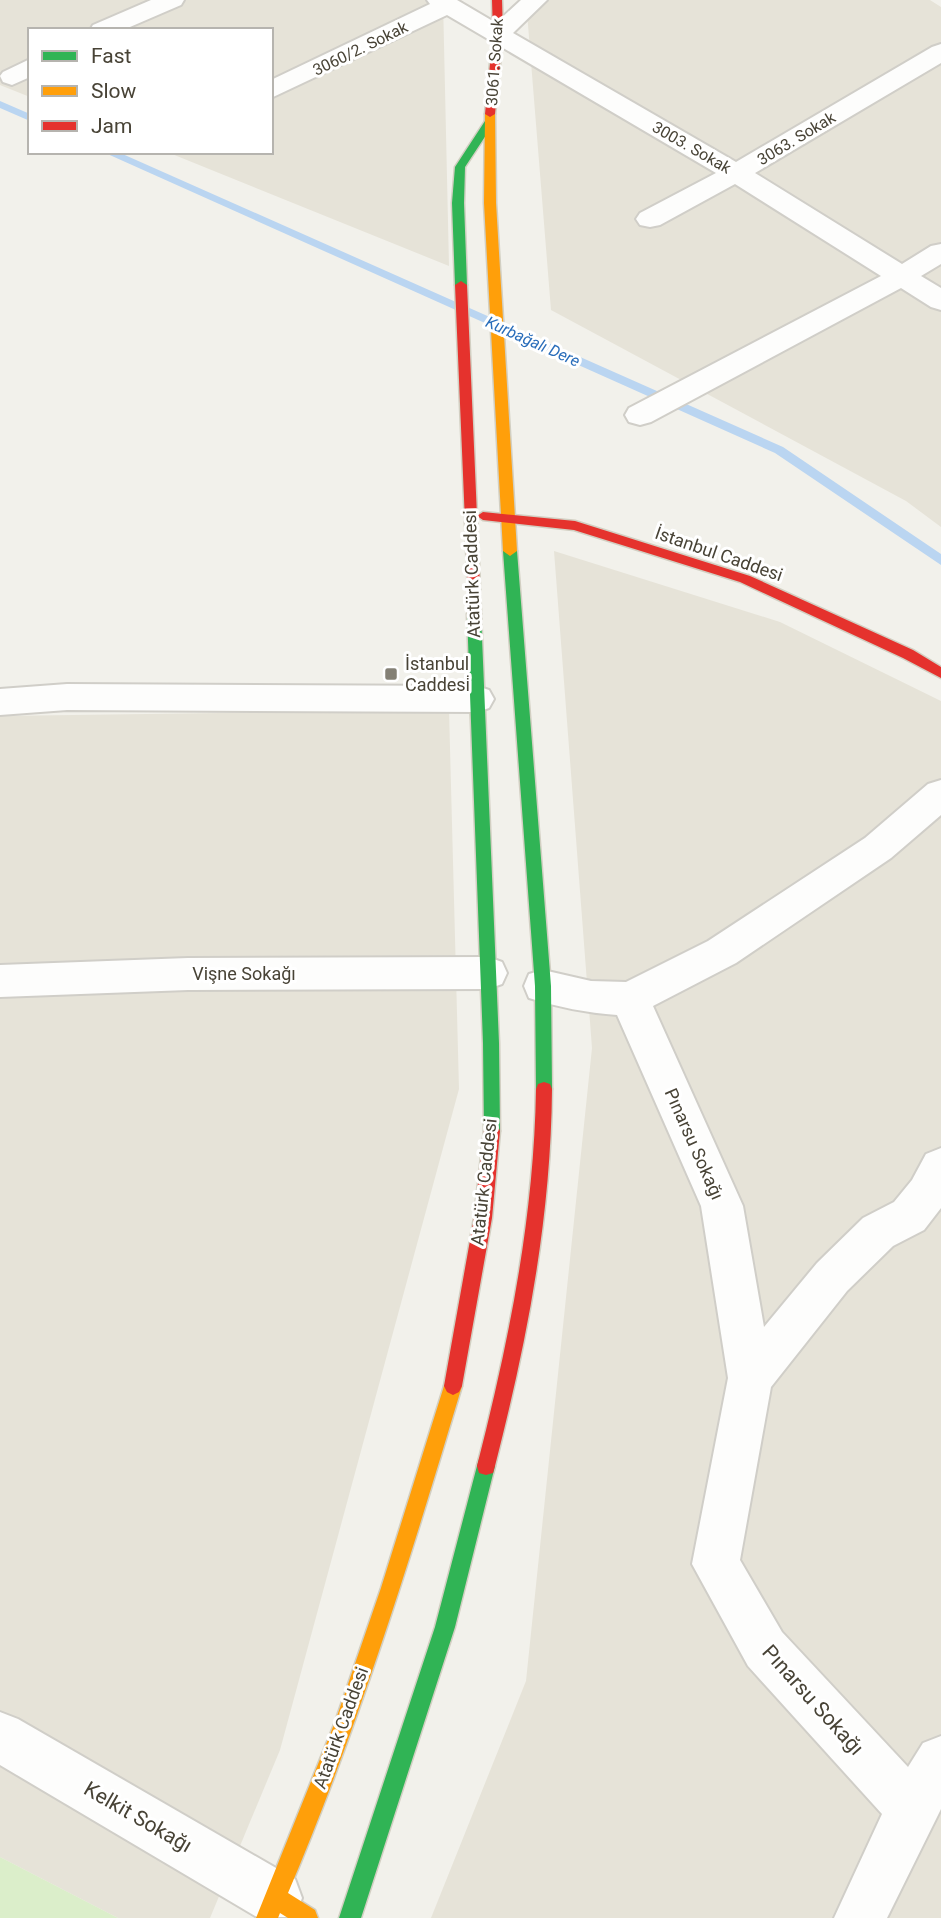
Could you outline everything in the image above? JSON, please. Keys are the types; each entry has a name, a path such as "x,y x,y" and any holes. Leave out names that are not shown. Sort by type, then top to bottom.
{"main road":[{"name":"3061. Sokak","path":"496,306 489,123 498,34 497,0"},
{"name":"Atatürk Caddesi","path":"350,1918 445,1626 511,1371 541,1197 545,1132 515,979 477,699 458,203 460,167 489,123"},
{"name":"Atatürk Caddesi","path":"283,1911 299,1846 396,1575 453,1385 483,1218 515,979 508,519 496,306"},
{"name":"İstanbul Caddesi","path":"470,514 575,526 745,579 908,654 941,673"}],"street":[{"path":"107,28 172,0"},
{"path":"498,34 535,0"},
{"name":"3003. Sokak","path":"444,2 736,173 941,301"},
{"name":"3060/2. Sokak","path":"273,89 444,2"},
{"name":"3063. Sokak","path":"650,219 736,173 941,52"},
{"path":"640,415 699,380 901,278 941,252"},
{"path":"0,702 67,697 477,699"},
{"path":"515,979 591,997 630,999 722,952 878,848 941,794"},
{"name":"Vişne Sokağı","path":"0,981 188,974 515,979"},
{"name":"Pınarsu Sokağı","path":"630,999 722,1206 750,1378 716,1564 765,1649 912,1809"},
{"name":"Pınarsu Sokağı","path":"750,1378 832,1277 878,1232 909,1216 927,1194 941,1167"},
{"name":"Kelkit Sokağı","path":"0,1737 283,1911"},
{"path":"860,1918 912,1809 941,1761"}],"shaded area":[{"path":"0,0 443,0 449,266 172,154 273,154 273,28 28,28 28,96 0,85"},
{"path":"526,0 930,0 941,7 941,527 906,501 551,310"},
{"path":"554,551 780,622 941,701 941,1918 431,1918 526,1681 592,1048"},
{"path":"449,710 459,1089 280,1750 210,1918 118,1918 0,1857 0,716"}],"green space":[{"path":"0,1857 118,1918 0,1918"}],"waterway":[{"name":"Kurbağalı Dere","path":"0,104 28,117"},
{"name":"Kurbağalı Dere","path":"113,154 779,450 941,560"}],"traffic: fast":[{"path":"461,285 458,203 460,167 489,123"},
{"path":"510,551 543,986 544,1089"},
{"path":"474,614 492,1131"},
{"path":"350,1918 445,1627 486,1466"}],"traffic: slow":[{"path":"490,114 490,203 510,551"},
{"path":"267,1918 321,1788 345,1722 412,1521 453,1386"},
{"path":"276,1898 307,1918"}],"traffic: jam":[{"path":"490,114 498,34 497,0"},
{"path":"461,285 474,614"},
{"path":"483,516 575,526 745,579 908,654 941,673"},
{"path":"486,1466 528,1279 540,1185 544,1089"},
{"path":"453,1386 483,1218 492,1131"}],"place":[{"name":"İstanbul Caddesi̇","path":"391,674"}]}
